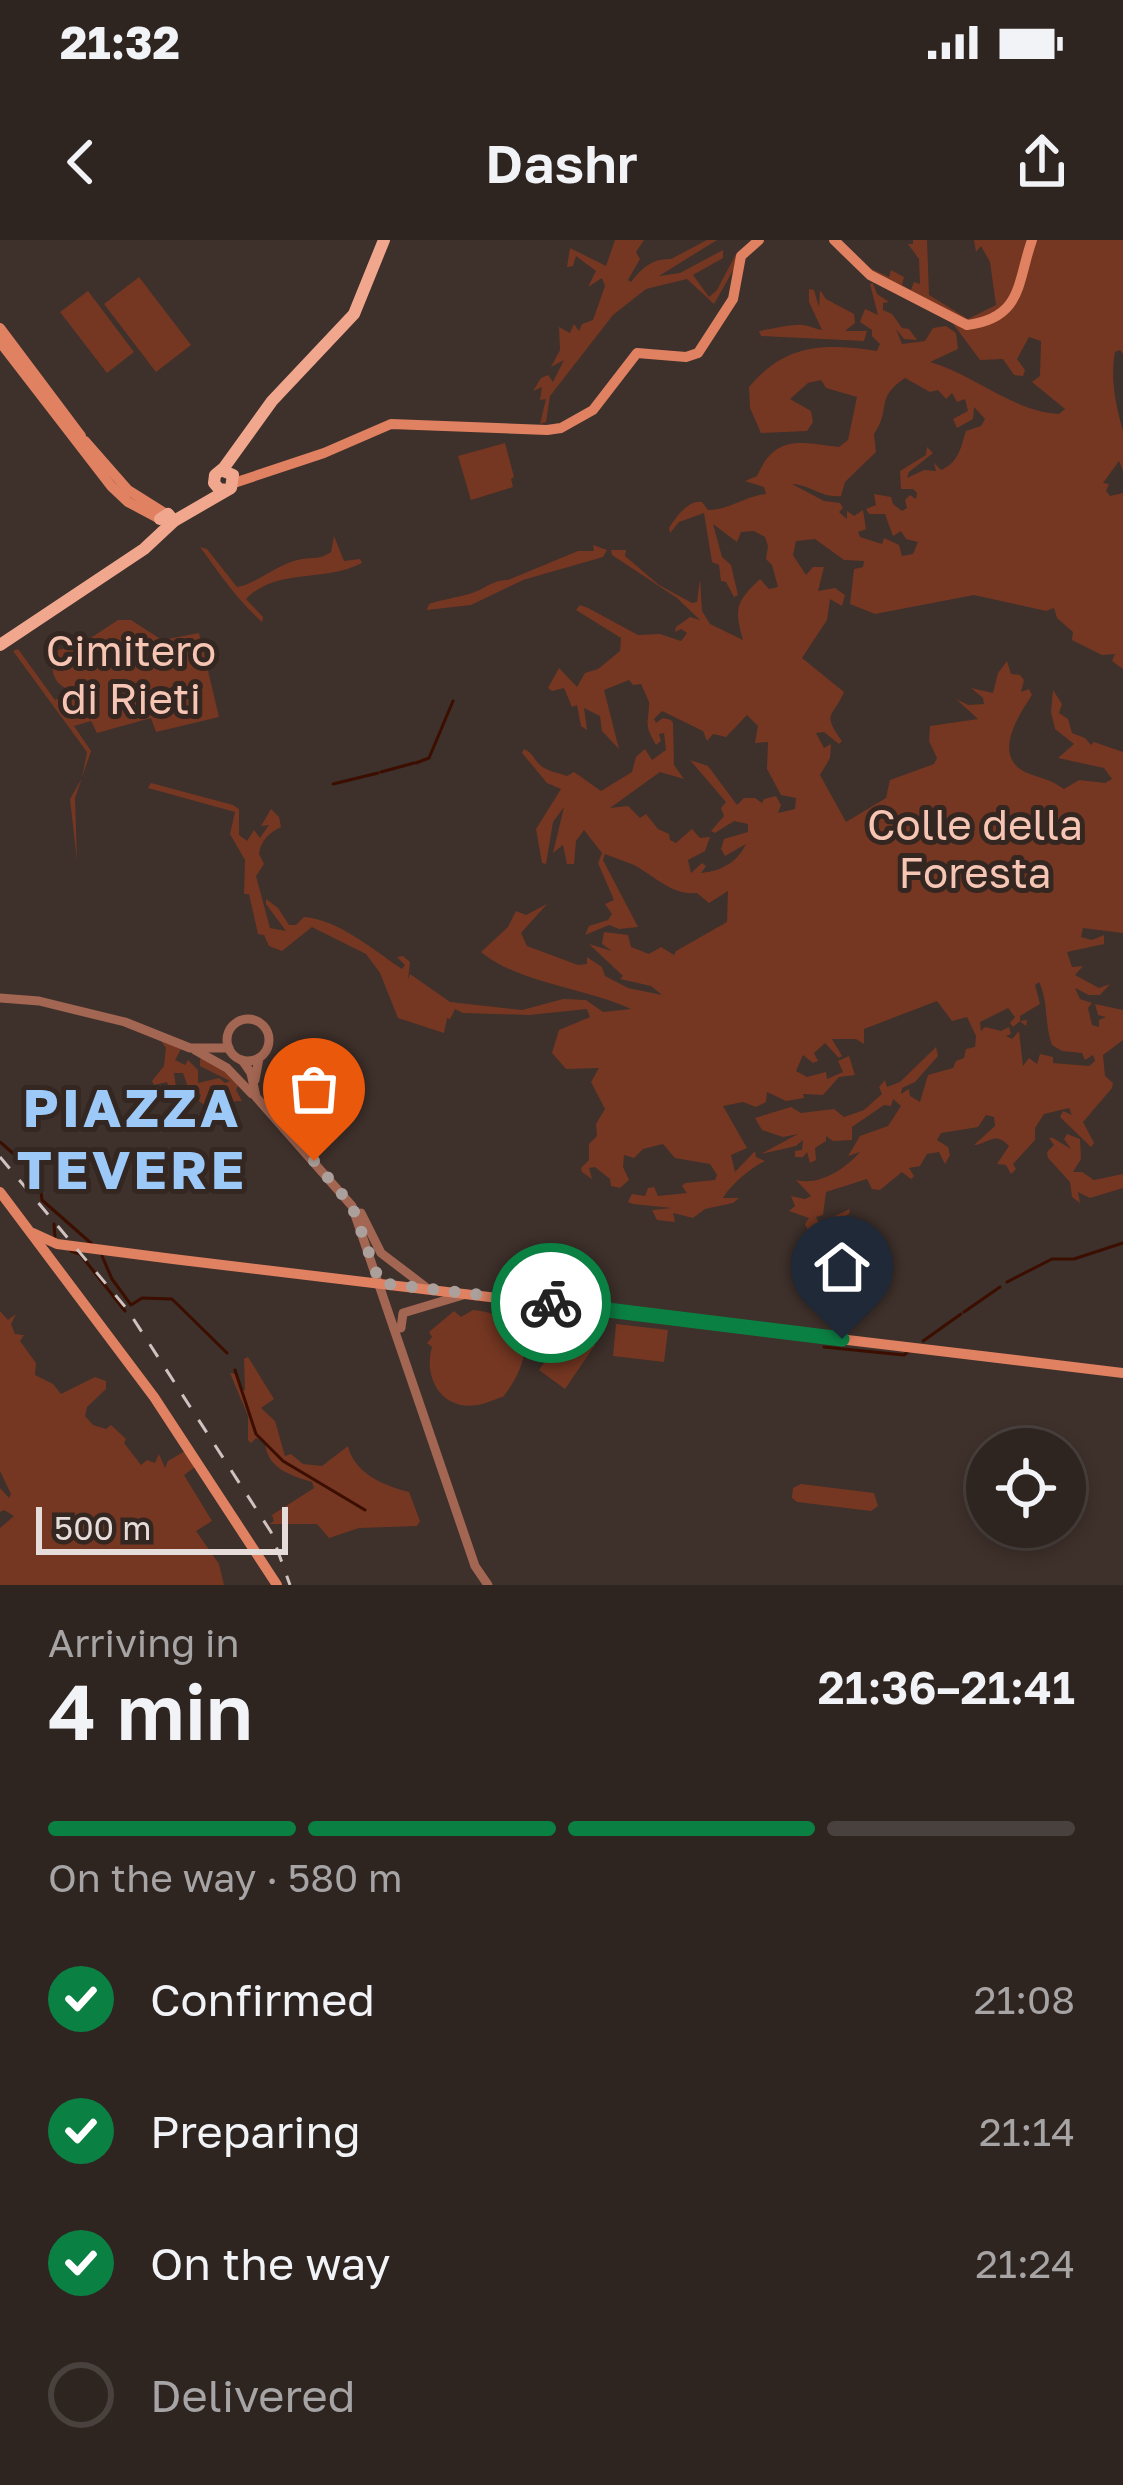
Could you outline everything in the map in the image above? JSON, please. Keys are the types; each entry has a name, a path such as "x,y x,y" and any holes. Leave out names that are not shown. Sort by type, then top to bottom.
{"main road":[{"path":"227,478 235,451 280,392 354,314 384,240"},
{"path":"0,647 143,549 167,519 227,478 257,474 324,453 391,424 547,430 573,423 593,410 637,353 686,358 704,347 733,299 741,256 759,240"},
{"path":"834,240 870,274 967,325 993,317 1014,302 1032,240"},
{"path":"0,328 119,495 167,519"},
{"path":"0,342 80,442"},
{"path":"0,1192 34,1233 58,1248 277,1585"},
{"path":"58,1248 1123,1373"}],"street":[{"path":"0,998 38,1001 107,1018 178,1042 227,1068 346,1188 377,1258 389,1310 475,1566 488,1585"},
{"path":"178,1042 214,1042 243,1020 262,1025 269,1042 259,1058 260,1098"},
{"path":"228,1033 229,1048"},
{"path":"190,1048 229,1048 251,1073 260,1098"},
{"path":"242,1060 259,1058"},
{"path":"345,1280 363,1275 367,1266 358,1213"},
{"path":"358,1213 383,1256 428,1288"},
{"path":"427,1424 430,1415 399,1323 404,1313 452,1296 452,1291"},
{"path":"389,1310 470,1293"}],"green space":[{"path":"615,240 644,240 636,252 640,259 631,282 654,262 717,240 659,276 680,273 723,250 723,258 693,275 709,297 736,254 739,260 714,304 687,279 646,289 613,315 550,396 546,422 540,424 546,399 540,400 542,387 533,391 541,378 548,375 553,382 564,360 551,367 560,350 559,327 570,333 574,324 579,331 582,324 593,320 605,286 602,278 588,287 596,271 576,256 573,266 567,267 570,248 606,266"},
{"name":"Colle della Foresta","path":"913,240 927,240 929,295 968,319 996,305 990,262 981,246 976,252 974,240 1123,240 1123,354 1115,352 1113,373 1123,431 1123,471 1119,461 1103,483 1109,484 1110,496 1123,493 1123,669 1112,661 1115,654 1102,655 1072,640 1073,632 1057,618 1054,608 1046,611 974,595 875,614 850,604 854,569 863,567 864,561 844,560 815,539 796,541 793,555 806,575 813,567 824,567 818,591 835,588 845,595 842,606 830,599 827,620 802,658 844,692 831,720 842,741 839,744 824,732 816,733 824,748 831,744 830,758 820,775 846,822 886,798 890,780 934,764 937,758 929,741 930,726 978,719 956,699 968,705 984,704 971,688 993,693 1007,661 1011,674 1024,680 1021,692 1029,689 1032,695 1011,736 1011,758 1018,767 1064,789 1079,780 1105,783 1112,779 1104,768 1058,758 1074,744 1055,729 1053,690 1062,704 1059,713 1068,719 1072,733 1091,745 1123,752 1123,933 1083,928 1081,937 1092,940 1104,935 1104,944 1067,952 1072,967 1083,966 1075,975 1099,988 1110,984 1100,995 1075,988 1080,999 1092,1003 1088,1008 1092,1025 1099,1027 1099,1020 1106,1017 1098,1015 1095,1004 1123,1010 1123,1040 1103,1055 1112,1088 1083,1122 1094,1143 1091,1147 1060,1117 1063,1111 1072,1115 1069,1108 1044,1114 1035,1128 1035,1140 1013,1164 1016,1169 1011,1174 1006,1165 997,1164 1009,1146 1004,1141 995,1138 974,1145 995,1126 994,1117 986,1115 978,1127 941,1133 937,1140 948,1147 950,1155 945,1164 939,1152 927,1154 920,1166 909,1168 911,1179 902,1172 880,1190 872,1189 867,1179 826,1192 823,1215 816,1217 819,1223 850,1209 849,1214 810,1235 805,1224 809,1218 789,1211 795,1206 791,1196 811,1196 796,1180 822,1179 839,1170 860,1152 848,1156 860,1136 888,1126 901,1106 893,1099 891,1106 884,1105 852,1127 852,1140 833,1141 826,1136 815,1148 816,1160 810,1163 807,1152 795,1157 803,1140 761,1154 798,1134 783,1137 762,1130 755,1118 791,1107 801,1113 834,1109 844,1117 864,1110 882,1094 879,1087 885,1080 887,1087 900,1082 936,1047 938,1056 915,1082 902,1088 901,1094 909,1089 910,1096 920,1102 928,1075 953,1068 966,1049 975,1047 976,1036 967,1017 952,1021 937,1001 864,1029 864,1044 856,1039 832,1039 839,1058 825,1043 814,1053 818,1061 813,1063 803,1055 796,1071 807,1077 826,1072 827,1079 843,1072 838,1061 849,1056 855,1075 839,1077 823,1095 803,1094 804,1098 786,1101 767,1092 766,1102 756,1107 743,1102 723,1106 747,1148 731,1155 735,1172 755,1151 765,1161 742,1176 723,1198 739,1198 733,1203 705,1209 693,1218 673,1213 675,1222 657,1220 652,1210 672,1208 633,1204 628,1202 632,1194 645,1196 654,1187 658,1196 687,1193 685,1183 715,1180 717,1175 710,1164 675,1158 663,1144 643,1149 634,1158 624,1155 629,1180 620,1188 611,1186 610,1179 595,1167 589,1168 592,1179 582,1172 605,1109 591,1082 599,1068 566,1069 552,1053 559,1030 590,1017 587,1009 529,1015 455,1009 444,1033 398,1018 380,973 366,954 312,927 282,951 258,934 249,894 244,894 245,860 230,834 235,812 148,788 151,783 233,805 239,809 239,835 247,841 254,830 260,838 269,825 261,826 271,809 281,827 262,845 259,854 264,864 256,876 270,928 286,931 266,899 289,925 304,917 317,919 355,937 402,969 405,965 397,957 403,956 410,962 408,980 410,974 450,1002 522,1010 563,999 586,1000 603,1012 631,1009 514,971 481,952 508,927 516,911 526,915 547,904 521,933 527,946 578,965 587,964 587,957 602,967 605,976 628,988 662,995 651,986 620,979 623,976 589,944 612,951 602,944 604,932 628,935 631,947 649,954 661,947 674,955 727,922 728,891 709,903 697,893 672,888 605,854 603,860 638,927 609,925 585,935 589,926 612,914 605,904 614,900 598,863 602,853 584,830 576,841 574,864 567,864 563,845 553,853 564,807 553,822 546,864 542,863 536,829 561,789 547,783 522,753 524,749 549,770 567,776 574,772 601,791 632,772 636,757 645,749 652,760 666,750 664,733 659,734 661,741 656,745 649,732 649,702 641,684 629,680 604,690 619,749 602,731 600,716 584,708 587,730 564,688 548,688 559,668 577,687 585,673 620,651 621,638 576,610 580,605 588,608 638,635 660,634 681,641 687,633 675,632 676,627 690,617 700,620 611,550 626,550 625,556 659,585 692,603 697,602 700,579 702,611 710,624 743,640 738,620 742,600 760,579 769,589 778,587 766,559 765,537 754,531 741,532 737,542 713,524 722,557 731,565 738,595 734,597 721,581 719,565 712,562 704,513 679,522 670,533 669,528 692,504 702,502 708,510 716,509 766,494 764,487 745,481 757,476 781,447 801,443 839,447 848,440 857,397 826,388 821,380 808,383 790,399 811,411 813,422 807,431 761,433 750,408 749,387 777,362 807,350 877,351 880,344 872,330 860,322 865,309 878,315 870,284 889,302 883,303 883,310 917,340 904,339 896,329 902,344 925,341 933,328 946,326 956,333 958,349 930,362 1025,406 1059,414 1065,409 1032,382 1040,376 1041,341 1029,337 1017,359 1025,370 1023,376 1014,375 1003,359 980,360 951,321 963,322 865,266 889,277 891,270 904,277 902,285 911,290 914,282 920,284 919,259 908,244","holes":["905,378 930,392 938,390 946,399 952,393 957,402 965,399 968,411 953,419 957,428 973,419 974,407 985,419 981,426 966,431 959,453 947,467 941,470 934,463 936,471 924,470 907,478 933,453 927,447 926,455 900,471 901,489 917,493 916,499 910,495 905,500 907,508 902,511 891,497 874,494 876,505 866,509 869,514 885,514 893,536 901,531 906,539 918,542 913,554 902,556 899,545 884,538 882,544 860,537 858,532 866,529 863,510 854,516 847,511 847,519 839,512 840,503 824,501 792,484 841,496 845,482 876,452 874,434 886,398","662,711 703,731 707,741 713,734 726,737 747,715 758,726 755,743 768,742 767,769 781,795 796,798 795,809 778,813 781,805 776,796 762,803 744,798 737,805 708,766 690,760 726,802 721,808 724,816 711,831 734,821 748,824 748,832 724,839 725,856 746,844 732,861 701,873 706,866 702,863 691,873 688,860 705,851 710,837 700,838 692,829 676,843 646,814 640,818 628,806 610,808 660,772 684,779 674,765 673,723 654,719","1039,982 1052,1045 1082,1053 1085,1060 1093,1055 1095,1061 1089,1066 1053,1063 1053,1057 1040,1054 1037,1064 1029,1058 1023,1066 1019,1031 1012,1039 1006,1036 1011,1034 1009,1027 981,1031 980,1022 1008,1008 1015,1017 1010,1023 1013,1027 1020,1016 1040,1004 1035,985"]},
{"path":"139,277 191,345 156,372 104,304"},
{"path":"809,289 814,290 819,307 820,290 826,299 854,314 855,323 845,331 867,331 864,341 761,336 759,331 793,325 822,330 809,302"},
{"path":"88,291 134,352 107,373 60,312"},
{"path":"505,443 513,487 471,500 458,456"},
{"path":"334,536 344,561 360,559 362,563 258,589 246,599 263,617 262,622 200,547 207,549 237,587 293,561 327,555"},
{"path":"593,545 607,550 603,557 523,580 471,605 427,610 429,604 508,580 578,551 594,551"},
{"name":"Cimitero di Rieti","path":"118,620 131,620 162,640 199,633 219,717 156,732 151,718 97,733 91,721 74,726 91,751 82,777 87,752 13,651 18,649 55,700 86,688 84,681 69,690 59,683 52,669 55,651 83,643"},
{"path":"82,779 75,798 77,861 70,799"},
{"path":"161,1041 181,1049 175,1060 185,1065 188,1060 198,1070 198,1083 219,1078 230,1081 200,1066 204,1057 240,1082 236,1090 242,1101 235,1101 222,1119 199,1101 201,1095 188,1087 183,1073 174,1073 177,1095 173,1098 167,1082 154,1085 152,1081 164,1066 166,1048"},
{"path":"1067,1134 1080,1139 1081,1159 1073,1172 1094,1180 1123,1174 1123,1188 1090,1198 1078,1192 1080,1203 1072,1197 1070,1182 1047,1152 1054,1145 1049,1138 1071,1149 1064,1139"},
{"path":"473,1310 508,1321 518,1330 524,1353 503,1397 464,1405 438,1390 430,1370 432,1347 427,1343 432,1337 429,1332 454,1311 461,1317"},
{"path":"0,1311 8,1320 16,1314 11,1324 15,1334 24,1335 20,1341 36,1363 35,1375 61,1394 95,1377 106,1381 106,1389 87,1407 85,1416 93,1425 106,1429 111,1425 141,1465 147,1460 155,1463 159,1454 165,1468 185,1451 195,1467 184,1475 212,1521 196,1531 219,1564 224,1585 0,1585 0,1528 14,1516 0,1512 0,1488 9,1498 11,1494 0,1471"},
{"path":"616,1324 668,1330 664,1362 613,1356"},
{"path":"569,1327 595,1345 565,1389 539,1370"},
{"path":"248,1357 274,1399 261,1408 275,1421 285,1456 322,1466 348,1446 363,1471 409,1492 420,1521 417,1526 359,1528 329,1538 317,1524 269,1524 274,1521 272,1515 314,1488 312,1482 275,1464 265,1442 248,1440 248,1416 230,1373 245,1390 244,1359"},
{"path":"801,1484 874,1493 878,1506 871,1511 797,1502 792,1498 793,1488"}],"waterway":[{"path":"416,763 429,758 453,701"},
{"path":"381,772 414,763"},
{"path":"333,784 378,773"},
{"path":"0,1142 39,1176 42,1200 92,1244"},
{"path":"54,1224 55,1237"},
{"path":"1007,1282 1052,1259 1074,1259 1123,1243"},
{"path":"71,1251 80,1254 125,1311"},
{"path":"102,1256 131,1305 142,1298 172,1299 227,1353"},
{"path":"964,1312 1000,1287"},
{"path":"923,1341 961,1314"},
{"path":"824,1347 904,1355 909,1351"},
{"path":"235,1370 256,1434 283,1461 365,1510"}],"railway":[{"path":"0,1157 127,1309 271,1532 290,1585"}],"way so far":[{"path":"314,1161 352,1206 380,1283 551,1303"}],"district":[{"name":"PIAZZA TEVERE","path":"132,1137"}],"route":[{"path":"551,1303 842,1339"}]}
